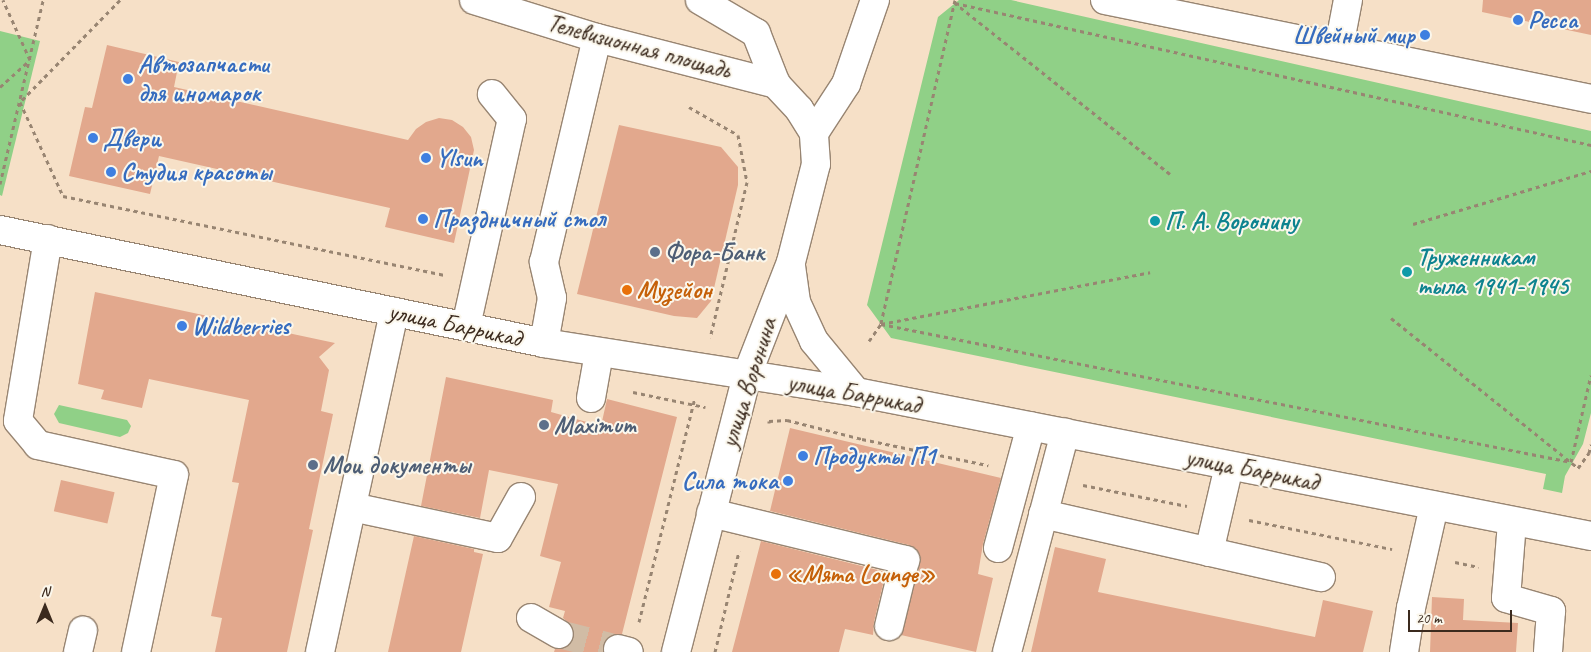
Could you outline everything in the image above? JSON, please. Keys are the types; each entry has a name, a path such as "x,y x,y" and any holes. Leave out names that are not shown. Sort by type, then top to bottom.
{"street":[{"name":"Телевизионная площадь","path":"474,0 597,38 776,84"},
{"name":"Телевизионная площадь","path":"700,0 756,33 776,84 799,110 814,133"},
{"path":"856,392 814,341 796,302 791,262 816,164 814,133 846,84 875,0"},
{"path":"1104,0 1591,99"},
{"path":"1339,47 1348,0"},
{"path":"544,343 552,298 544,262 597,38"},
{"path":"466,326 512,119 492,94"},
{"name":"улица Баррикад","path":"0,230 544,343 856,392 1591,536"},
{"path":"48,239 18,421 38,445 174,475 136,652"},
{"name":"улица Воронина","path":"676,652 747,375 791,262"},
{"path":"320,652 394,312"},
{"path":"591,398 599,353"},
{"path":"998,548 1031,426"},
{"path":"1008,652 1065,433"},
{"path":"1209,552 1229,466"},
{"path":"352,507 498,538 522,497"},
{"path":"1404,652 1411,608 1434,506"},
{"path":"711,513 905,560 889,626"},
{"path":"1043,514 1321,576"},
{"path":"1512,522 1506,598 1550,611 1548,652"},
{"path":"531,618 559,634"}],"path":[{"path":"3,0 30,60"},
{"path":"0,184 43,0"},
{"path":"20,102 120,0"},
{"path":"955,1 1591,145"},
{"path":"955,1 1170,174"},
{"path":"869,341 880,324 955,1"},
{"path":"0,87 30,60"},
{"path":"20,102 63,196 476,282"},
{"path":"1412,224 1591,171"},
{"path":"880,324 1150,272"},
{"path":"1391,318 1578,468 1589,453 1591,444"},
{"path":"880,324 1571,462"},
{"path":"1571,462 1591,375"}],"green space":[{"path":"959,0 1011,0 1591,131 1591,413 1583,444 1565,476 1562,493 1543,489 1546,474 891,338 867,305 938,17"},
{"path":"0,31 40,41 2,196 0,195"},
{"path":"59,405 127,420 131,426 128,433 120,437 59,423 54,414"}],"building":[{"path":"1483,0 1591,0 1591,35 1482,12"},
{"path":"107,45 179,62 174,87 408,140 416,129 426,122 439,118 452,120 463,127 471,137 474,150 454,243 385,227 390,208 159,156 150,194 69,176 85,107 92,108"},
{"name":"Фора-Банк","path":"619,125 721,147 738,167 738,185 711,301 697,318 674,316 577,294"},
{"path":"95,292 335,343 319,357 329,370 321,411 333,414 309,529 313,530 287,652 215,652 222,618 211,616 239,483 232,482 249,400 149,379 142,408 101,399 104,390 78,384"},
{"path":"446,377 553,400 551,412 601,426 607,399 677,417 622,634 615,634 607,638 603,644 603,652 554,652 555,649 567,647 572,642 575,634 572,626 563,618 565,611 549,607 561,562 540,556 558,484 489,470 480,518 421,506"},
{"path":"790,428 1001,478 983,544 978,574 993,578 976,652 901,635 920,564 920,555 915,548 770,511"},
{"path":"61,480 115,492 107,524 54,511"},
{"path":"414,536 474,549 474,552 483,554 461,652 388,652"},
{"path":"761,541 886,572 874,622 873,635 845,629 839,652 732,652"},
{"path":"1055,547 1106,559 1098,592 1315,637 1323,600 1373,611 1363,652 1031,652"},
{"path":"1432,597 1464,599 1463,620 1518,623 1516,652 1430,652"}],"tunnel":[{"path":"559,634 618,649"}],"place":[{"name":"Ресса","path":"1518,20"},
{"name":"Швейный мир","path":"1425,35"},
{"name":"Автозапчасти для иномарок","path":"128,79"},
{"name":"Двери","path":"93,138"},
{"name":"Ylsun","path":"426,158"},
{"name":"Студия красоты","path":"111,172"},
{"name":"Праздничный стол","path":"423,219"},
{"name":"П. А. Воронину","path":"1155,221"},
{"name":"Фора-Банк","path":"655,252"},
{"name":"Труженникам тыла 1941-1945","path":"1407,272"},
{"name":"Музейон","path":"627,290"},
{"name":"Wildberries","path":"182,326"},
{"name":"Maximum","path":"544,425"},
{"name":"Продукты П1","path":"803,456"},
{"name":"Мои документы","path":"313,465"},
{"name":"Сила тока","path":"788,481"},
{"name":"«Мята Lounge»","path":"776,574"}]}
